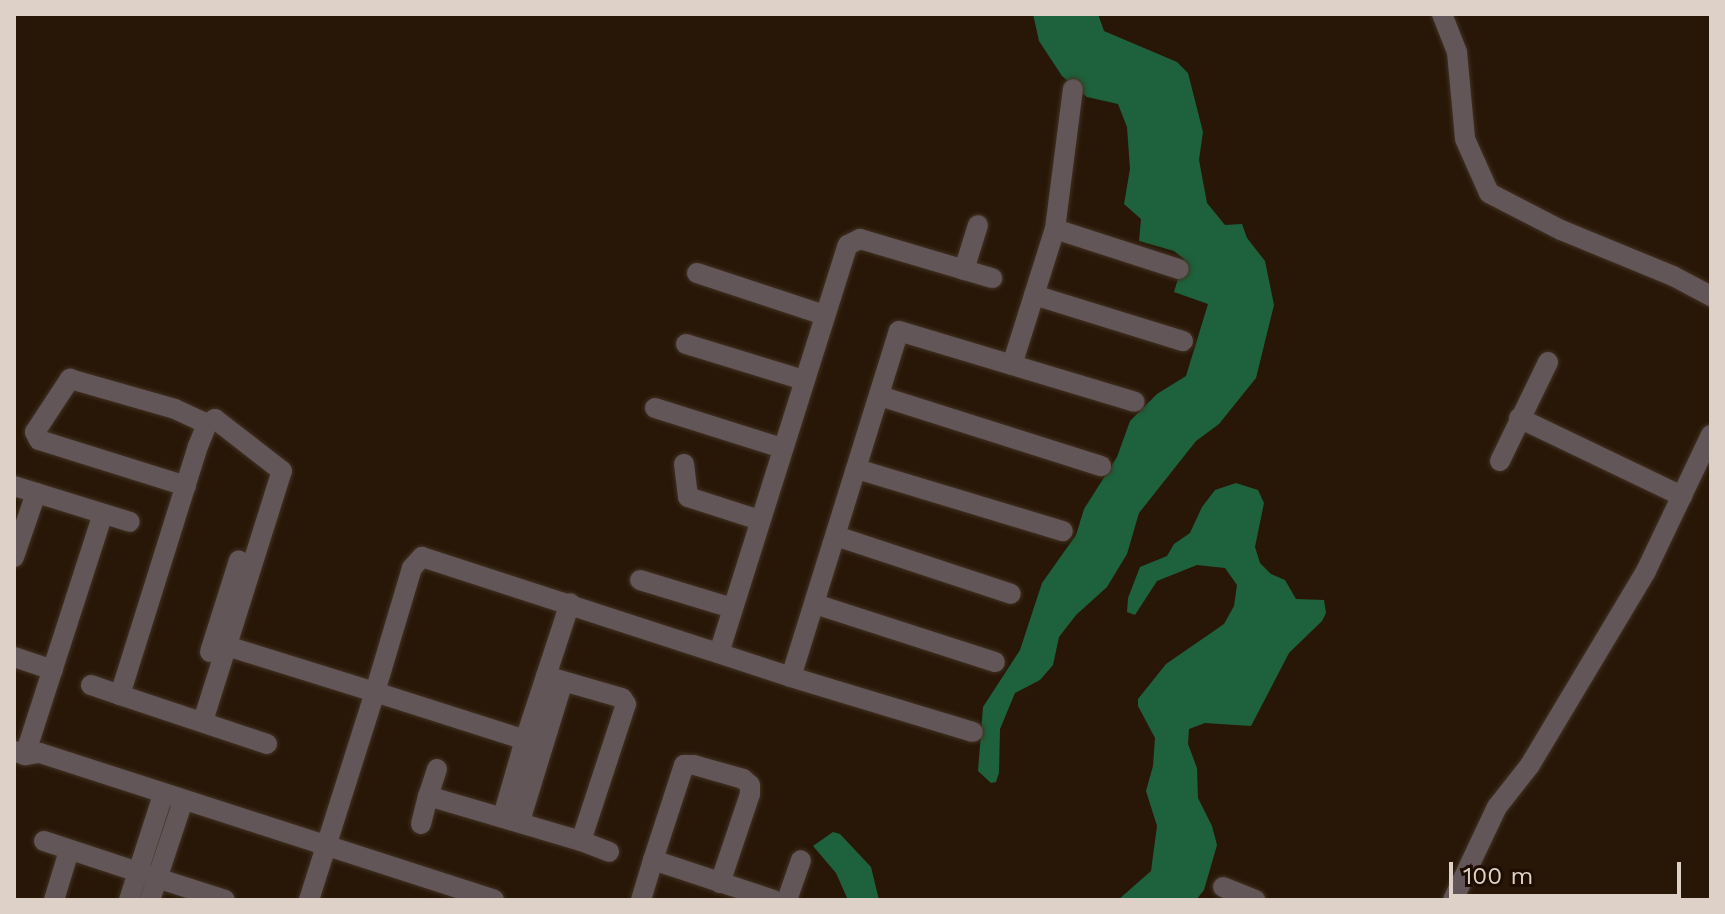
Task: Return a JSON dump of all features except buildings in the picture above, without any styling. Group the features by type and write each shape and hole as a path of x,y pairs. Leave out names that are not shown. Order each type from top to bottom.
{"street":[{"path":"1442,14 1457,52 1465,139 1489,193 1561,230 1673,276 1711,296"},
{"path":"1012,365 1055,229 1073,89"},
{"path":"964,270 978,225"},
{"path":"1055,229 1179,269"},
{"path":"719,653 848,245 853,240 992,278"},
{"path":"697,273 824,315"},
{"path":"1034,295 1183,341"},
{"path":"791,677 899,331 1135,402"},
{"path":"686,344 804,380"},
{"path":"1500,461 1548,362"},
{"path":"186,486 39,440 35,432 70,379 175,409 207,424"},
{"path":"880,396 1101,466"},
{"path":"655,408 782,448"},
{"path":"1519,418 1682,496"},
{"path":"120,695 207,424 211,419 219,420 270,465 282,471 220,644 197,719"},
{"path":"1453,900 1497,807 1530,765 1646,571 1711,435"},
{"path":"684,464 688,497 759,520"},
{"path":"857,469 1063,531"},
{"path":"14,486 130,522"},
{"path":"14,557 36,493"},
{"path":"103,514 25,747 173,798 328,844 480,898"},
{"path":"836,536 1011,594"},
{"path":"309,900 412,568 422,557 791,677 973,732"},
{"path":"640,580 732,608"},
{"path":"512,818 555,678 570,603"},
{"path":"815,604 995,662"},
{"path":"220,644 533,743"},
{"path":"14,657 53,670"},
{"path":"555,678 622,698 626,704 581,841"},
{"path":"91,685 267,744"},
{"path":"641,900 684,765 743,779 750,785 750,794 720,883"},
{"path":"421,824 437,769"},
{"path":"428,796 512,818 609,852"},
{"path":"129,900 147,876 173,798"},
{"path":"44,841 222,900"},
{"path":"54,900 69,851"},
{"path":"653,860 774,900"},
{"path":"787,900 801,860"},
{"path":"147,876 150,900"},
{"path":"1223,887 1256,900"}],"green space":[{"path":"1033,14 1098,14 1104,31 1177,62 1188,73 1203,132 1199,160 1207,203 1225,225 1242,224 1247,238 1265,261 1274,305 1256,378 1219,424 1196,441 1139,513 1127,554 1107,587 1076,615 1059,637 1053,665 1040,680 1015,693 1000,729 999,773 996,782 991,783 978,771 983,707 1020,650 1042,583 1076,535 1084,509 1117,457 1130,421 1157,394 1186,376 1208,304 1174,292 1184,259 1174,251 1139,241 1141,219 1124,204 1130,169 1127,127 1118,104 1087,97 1062,76 1039,41"},
{"path":"1236,483 1258,490 1264,503 1255,547 1260,563 1271,574 1285,580 1296,599 1324,600 1326,613 1322,621 1289,653 1251,726 1205,723 1189,729 1188,744 1197,768 1198,798 1212,826 1217,845 1204,890 1196,900 1118,900 1151,871 1157,826 1146,791 1153,766 1155,738 1138,706 1138,699 1166,664 1224,624 1234,606 1237,585 1225,568 1197,565 1157,581 1135,615 1127,612 1128,598 1140,567 1167,556 1174,544 1190,533 1202,507 1215,490"},
{"path":"833,832 840,834 871,867 879,900 848,900 836,873 813,846"}]}
